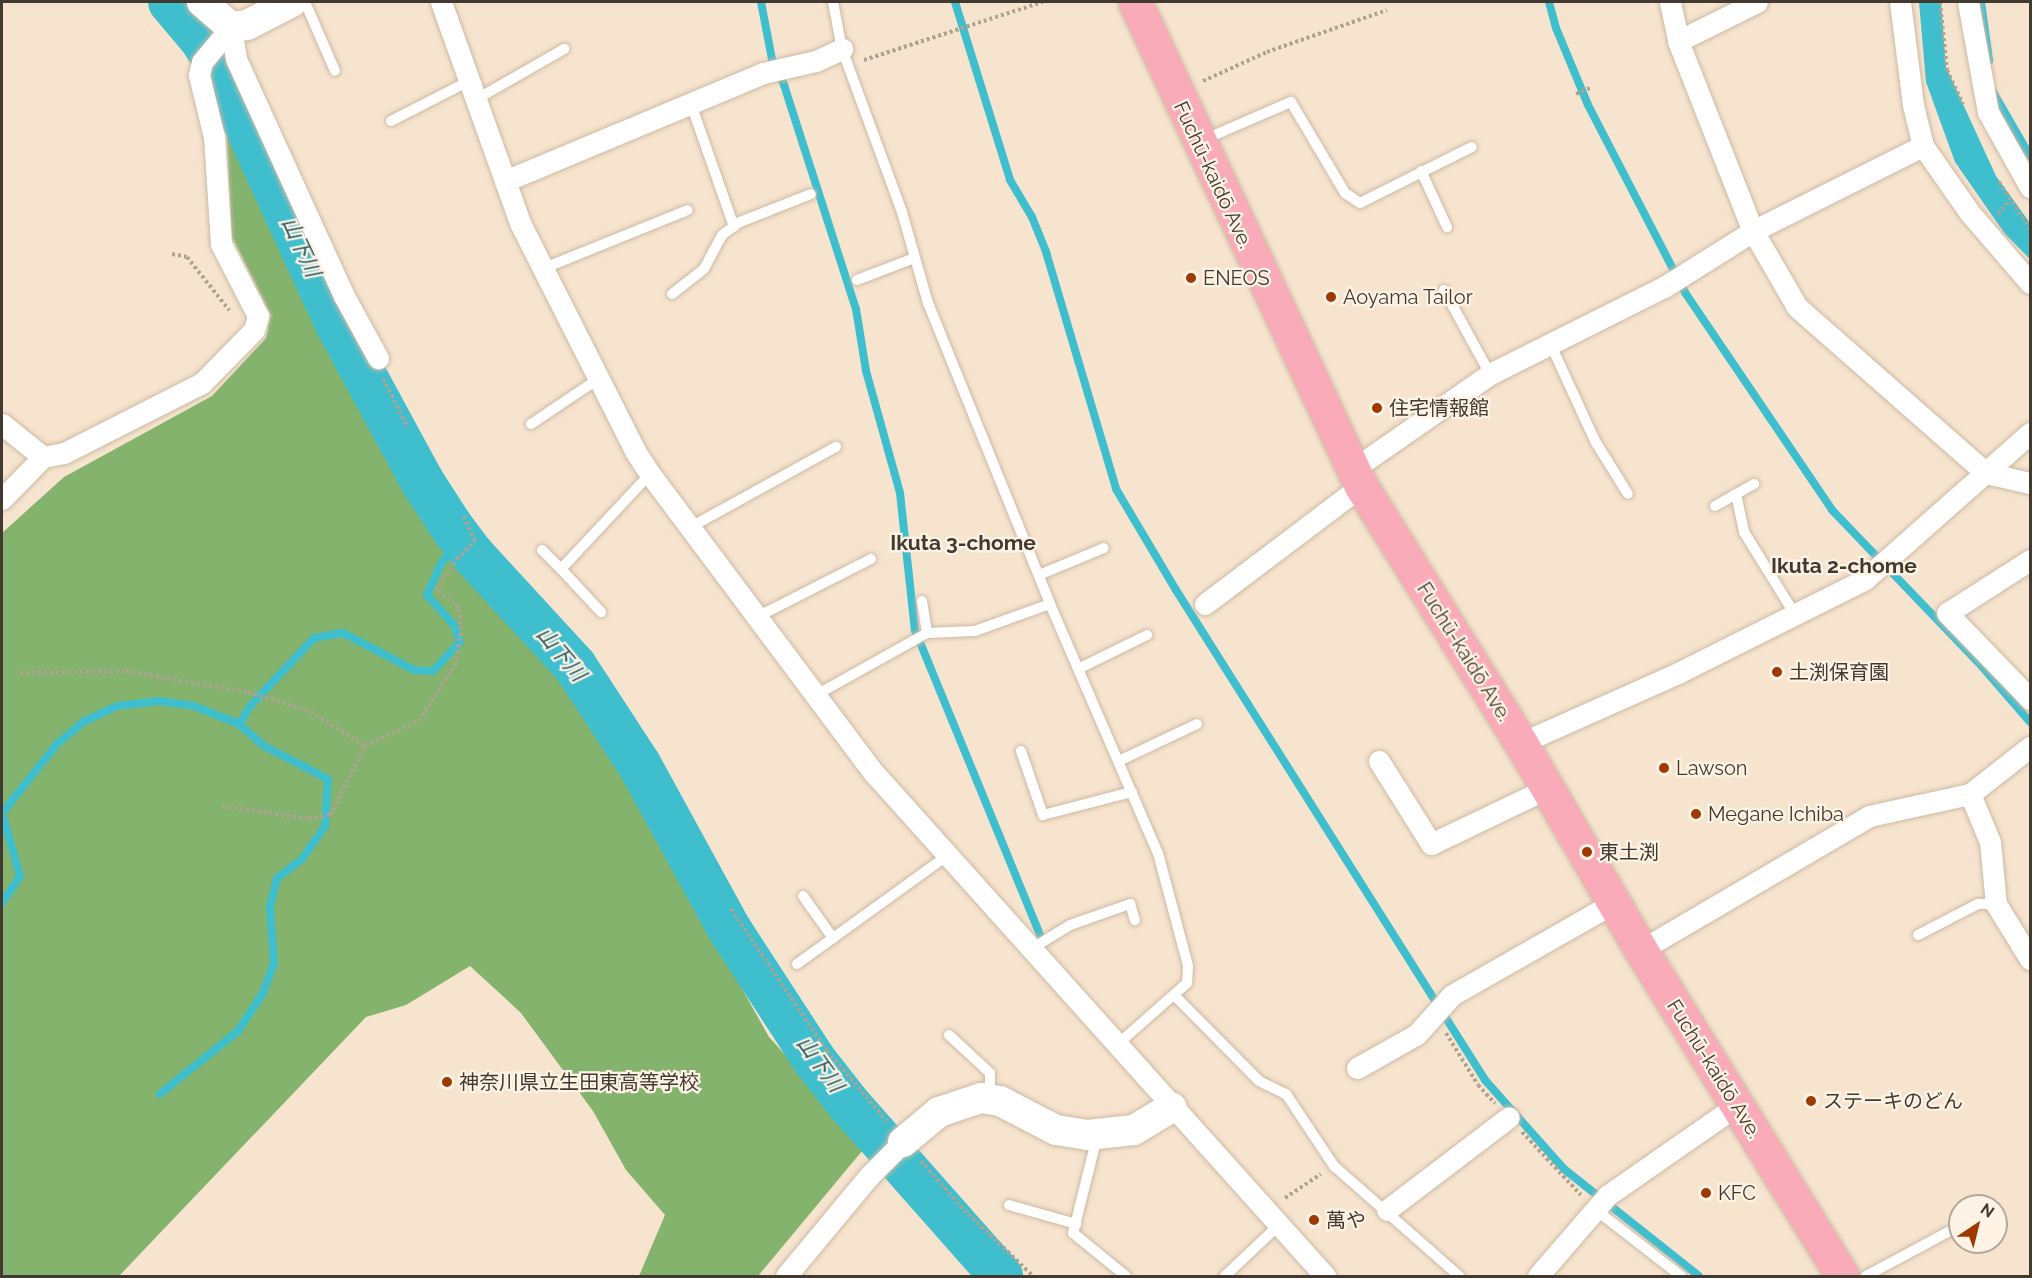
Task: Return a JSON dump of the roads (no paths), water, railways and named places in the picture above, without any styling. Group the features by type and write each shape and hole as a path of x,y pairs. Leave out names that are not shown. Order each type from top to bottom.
{"main road":[{"name":"Fuchū-kaidō Ave.","path":"1135,2 1198,142 1357,478 1521,743 1641,950 1842,1276"}],"street":[{"path":"202,2 236,59 344,296 378,358"},
{"path":"2,499 42,457 64,453 202,384 255,326 258,316 221,244 214,137 199,75 202,63 224,37 292,2"},
{"path":"441,2 505,181 542,269 650,474 874,773 1031,949 1119,1043 1172,1107 1325,1276"},
{"path":"1670,2 1678,41 1753,231 1797,307 1986,473 2031,483"},
{"path":"1678,41 1757,2"},
{"path":"1900,2 1913,105 1923,146 1969,212 2031,283"},
{"path":"1968,2 1988,112 2031,187"},
{"path":"505,181 763,73 845,57"},
{"path":"1204,604 1357,478 1490,374 1664,287 1753,231 1923,146"},
{"path":"2,424 42,457"},
{"path":"1521,743 1678,673 1882,565 2031,433"},
{"path":"2031,560 1947,613 2031,699"},
{"path":"1641,950 1869,816 1970,794 2031,747"},
{"path":"1379,761 1431,844 1546,789"},
{"path":"1970,794 1990,842 1996,904 2031,959"},
{"path":"1357,1068 1417,1034 1438,1008 1613,903"},
{"path":"786,1276 897,1146 939,1112 958,1103 990,1100 1056,1130 1097,1134 1134,1130 1172,1107"},
{"path":"1538,1276 1602,1203 1736,1106"},
{"path":"1387,1210 1509,1117"}],"lane":[{"path":"305,2 335,71"},
{"path":"832,2 845,57 902,212 912,259 1050,604 1121,760 1158,853 1188,966 1187,983 1176,997 1119,1043"},
{"path":"391,121 472,90 564,50"},
{"path":"1198,142 1291,102 1351,200 1360,203 1472,147"},
{"path":"691,104 734,227"},
{"path":"1421,171 1447,227"},
{"path":"672,294 704,269 722,234 811,194"},
{"path":"542,269 688,210"},
{"path":"858,280 912,259"},
{"path":"1444,290 1490,374"},
{"path":"1550,343 1595,441 1628,494"},
{"path":"531,424 598,379"},
{"path":"689,528 836,447"},
{"path":"561,568 650,474"},
{"path":"1714,506 1754,484"},
{"path":"1737,494 1744,532 1794,613"},
{"path":"1039,575 1104,548"},
{"path":"542,550 601,612"},
{"path":"757,617 871,559"},
{"path":"922,601 927,633"},
{"path":"816,695 927,633 975,631 1050,604"},
{"path":"1080,668 1148,635"},
{"path":"1121,760 1197,724"},
{"path":"1021,751 1043,815 1132,792"},
{"path":"797,964 947,856"},
{"path":"803,896 833,938"},
{"path":"1031,949 1070,926 1130,904 1135,920"},
{"path":"1918,935 1978,904 1996,904"},
{"path":"1176,997 1259,1082 1286,1094 1334,1166 1387,1210 1459,1276"},
{"path":"949,1035 990,1073 990,1100"},
{"path":"1097,1134 1073,1233 1126,1276"},
{"path":"1602,1203 1680,1276"},
{"path":"1009,1205 1076,1224"},
{"path":"1226,1276 1279,1225"},
{"path":"1866,1276 1948,1232"}],"water":[{"path":"1919,2 1941,2 1946,67 1996,176 2030,223 2030,259 2005,234 1955,162 1926,82"}],"waterway":[{"name":"山下川","path":"170,2 202,40 222,73 338,326 422,481 451,526 473,555 575,666 639,764 730,930 813,1058 848,1103 1001,1276"},
{"path":"761,2 772,59 784,85 856,309 866,371 900,493 915,630 1040,935"},
{"path":"955,2 1010,180 1032,217 1046,252 1116,489 1176,590 1485,1080 1564,1169 1699,1276"},
{"path":"1549,2 1556,28 1588,105 1686,294 1832,510 1978,662 2030,722"},
{"path":"1981,2 1989,60"},
{"path":"1993,92 2030,156"},
{"path":"160,1094 238,1031 263,993 274,963 270,907 277,878 302,859 325,826 328,779 264,746 239,724 252,704 314,638 343,633 414,670 433,671 460,642 454,625 427,595 442,562 461,539"},
{"path":"2,903 20,876 2,813 57,744 83,722 118,706 159,701 194,706 239,724"}],"place":[{"name":"ENEOS","path":"1191,278"},
{"name":"Aoyama Tailor","path":"1331,297"},
{"name":"住宅情報館","path":"1377,408"},
{"name":"土渕保育園","path":"1777,672"},
{"name":"Lawson","path":"1664,768"},
{"name":"Megane Ichiba","path":"1696,814"},
{"name":"東土渕","path":"1587,852"},
{"name":"神奈川県立生田東高等学校","path":"447,1082"},
{"name":"ステーキのどん","path":"1811,1101"},
{"name":"KFC","path":"1706,1193"},
{"name":"萬や","path":"1314,1220"}],"district":[{"name":"Ikuta 3-chome","path":"963,543"},
{"name":"Ikuta 2-chome","path":"1844,566"}]}
